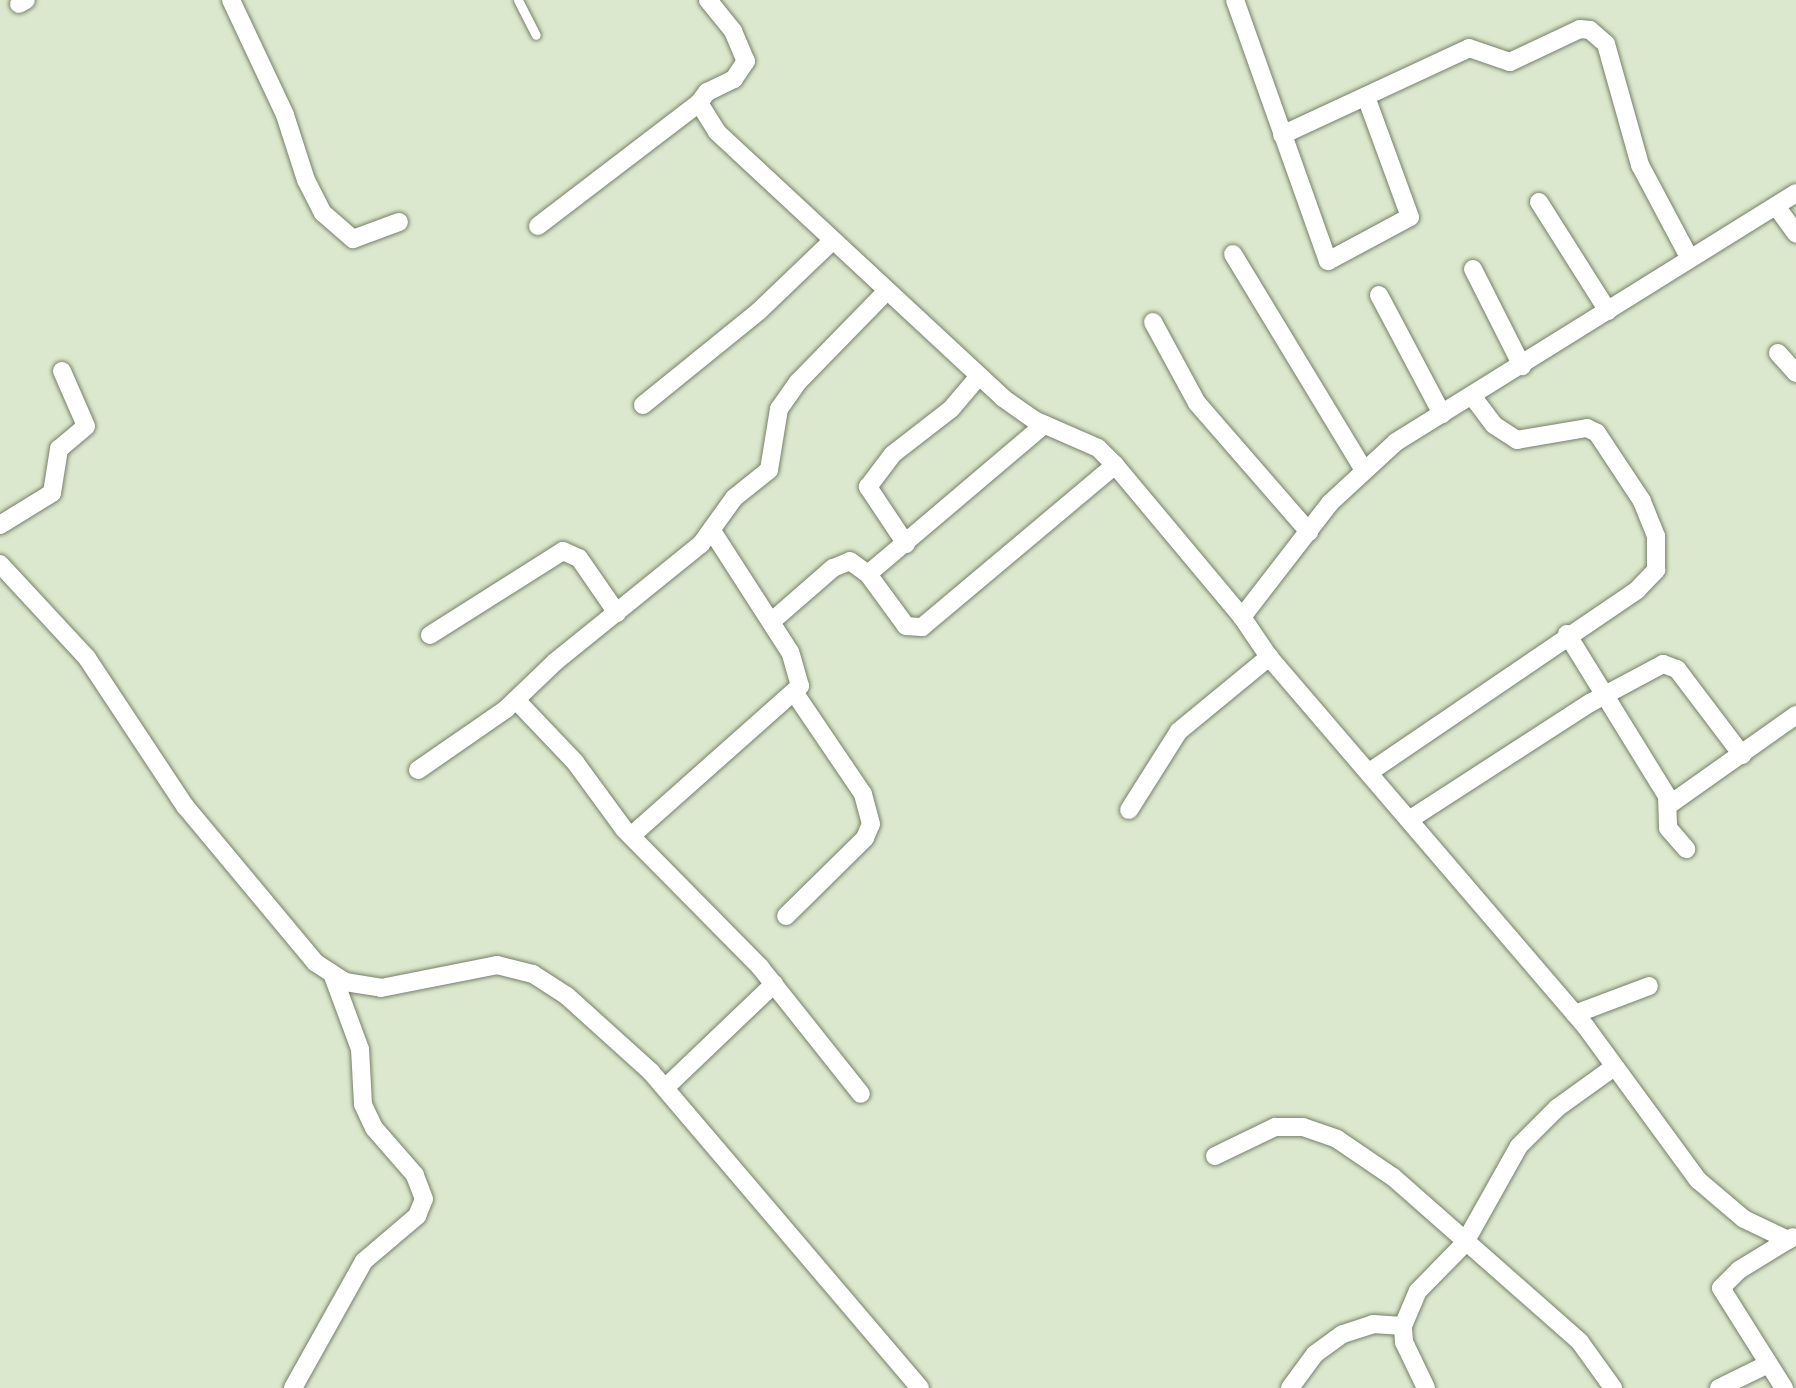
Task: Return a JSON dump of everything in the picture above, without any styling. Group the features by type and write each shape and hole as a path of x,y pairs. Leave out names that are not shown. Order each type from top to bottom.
{"street":[{"path":"231,0 285,115 306,180 323,213 353,239 399,222"},
{"path":"538,226 699,103 707,92 734,79 746,61 733,31 708,0"},
{"path":"1235,0 1328,261 1410,217 1366,97"},
{"path":"1282,135 1469,48 1510,62 1580,29 1598,34 1611,58 1640,165 1690,260"},
{"path":"699,103 717,132 830,243 979,376 1044,425 1084,440 1115,465 1242,617 1269,657 1412,818 1575,1014 1714,1197 1757,1227 1792,1238"},
{"path":"1242,617 1309,532 1363,469 1442,414 1522,366 1796,192"},
{"path":"1539,202 1608,311"},
{"path":"1776,206 1796,234"},
{"path":"643,405 766,305 830,243"},
{"path":"1233,254 1363,469"},
{"path":"1473,269 1522,366"},
{"path":"418,770 516,700 712,531 734,498 769,470 779,409 798,381 885,293"},
{"path":"1379,296 1442,414"},
{"path":"1153,322 1197,403 1309,532"},
{"path":"1778,353 1796,373"},
{"path":"0,525 51,493 59,449 86,426 62,371"},
{"path":"906,544 868,487 893,454 951,409 979,376"},
{"path":"1371,771 1567,633 1637,590 1656,570 1656,536 1642,501 1597,433 1587,428 1517,440 1494,426 1472,396"},
{"path":"868,574 1044,425"},
{"path":"771,622 841,562 850,561 868,574 906,626 922,627 1115,465"},
{"path":"712,531 797,666 796,695 863,794 871,824 861,843 786,916"},
{"path":"430,634 563,551 579,558 617,613"},
{"path":"0,564 87,658 162,774 228,862 333,976 360,1048 363,1104 374,1128 415,1175 424,1199 417,1216 364,1262 293,1388"},
{"path":"1567,633 1602,696 1669,805 1668,828 1686,849"},
{"path":"1129,810 1179,731 1269,657"},
{"path":"1412,818 1602,696 1670,664 1742,755"},
{"path":"631,836 796,695"},
{"path":"516,700 575,762 631,836 774,984 861,1094"},
{"path":"1669,805 1796,715"},
{"path":"333,976 365,987 397,988 487,966 514,967 552,985 592,1015 665,1088 920,1388"},
{"path":"665,1088 774,984"},
{"path":"1575,1014 1649,986"},
{"path":"1426,1388 1404,1342 1403,1326 1418,1291 1464,1244 1519,1146 1557,1108 1614,1067"},
{"path":"1215,1156 1275,1127 1321,1131 1384,1170 1464,1244 1580,1342 1613,1388"},
{"path":"1784,1388 1721,1288 1739,1270 1792,1238"},
{"path":"1290,1388 1330,1341 1373,1324 1403,1326"},
{"path":"1719,1388 1768,1364"}],"lane":[{"path":"518,0 536,35"}]}
